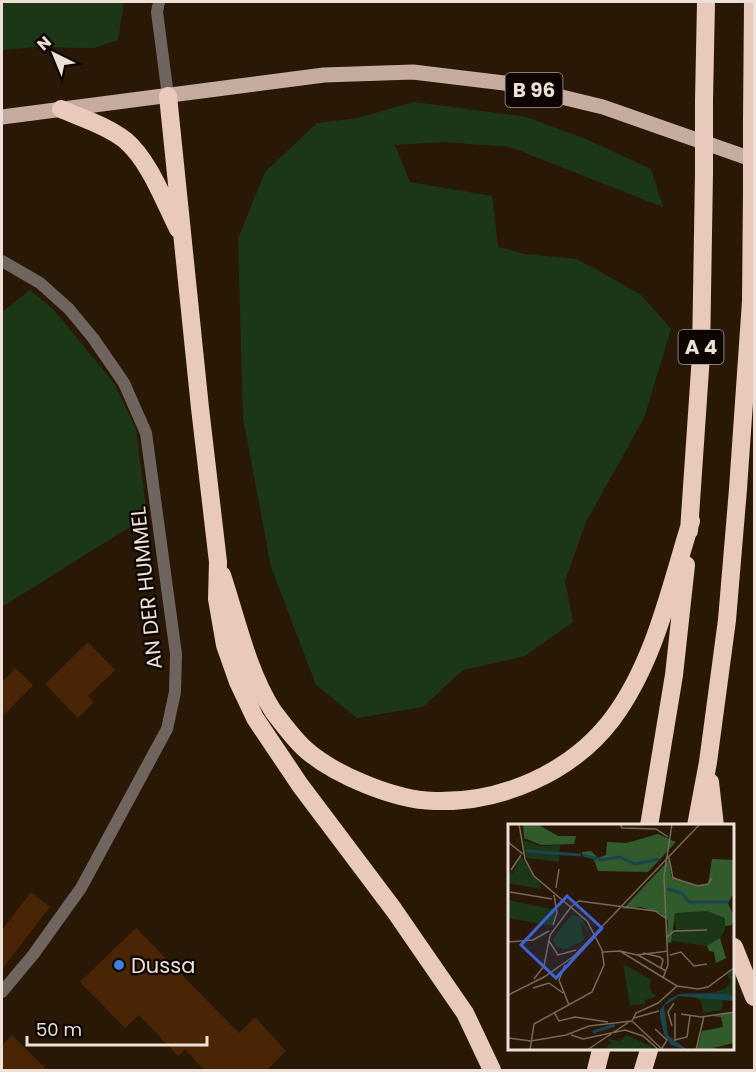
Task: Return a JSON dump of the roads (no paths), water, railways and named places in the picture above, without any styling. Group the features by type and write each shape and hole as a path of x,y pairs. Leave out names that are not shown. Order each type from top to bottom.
{"highway":[{"name":"A 4","path":"649,824 674,675 690,521 701,355 706,2"},
{"name":"A 4","path":"696,824 708,762 727,620 739,477 751,301 753,2"},
{"path":"168,96 218,562 217,599 225,645 238,682 255,718 300,785 394,910 465,1013 492,1071"},
{"path":"61,110 105,128 124,140 141,156 182,237"},
{"path":"218,562 255,675 273,711 306,749 348,777 390,793 432,801 464,800 496,794 521,786 554,771 597,738 632,690 646,658 660,622 690,521"},
{"path":"708,762 715,824"},
{"path":"735,950 754,997"},
{"path":"596,1071 601,1051"},
{"path":"643,1071 649,1051"}],"main road":[{"name":"B 96","path":"2,117 324,75 413,72 504,83 603,107 754,160"}],"street":[{"path":"159,2 157,12 168,96"},
{"name":"AN DER HUMMEL","path":"2,261 40,283 69,309 93,338 124,383 146,433 176,654 175,692 167,729 81,888 33,955 2,992"}],"place":[{"name":"Dussa","path":"119,965"}]}
